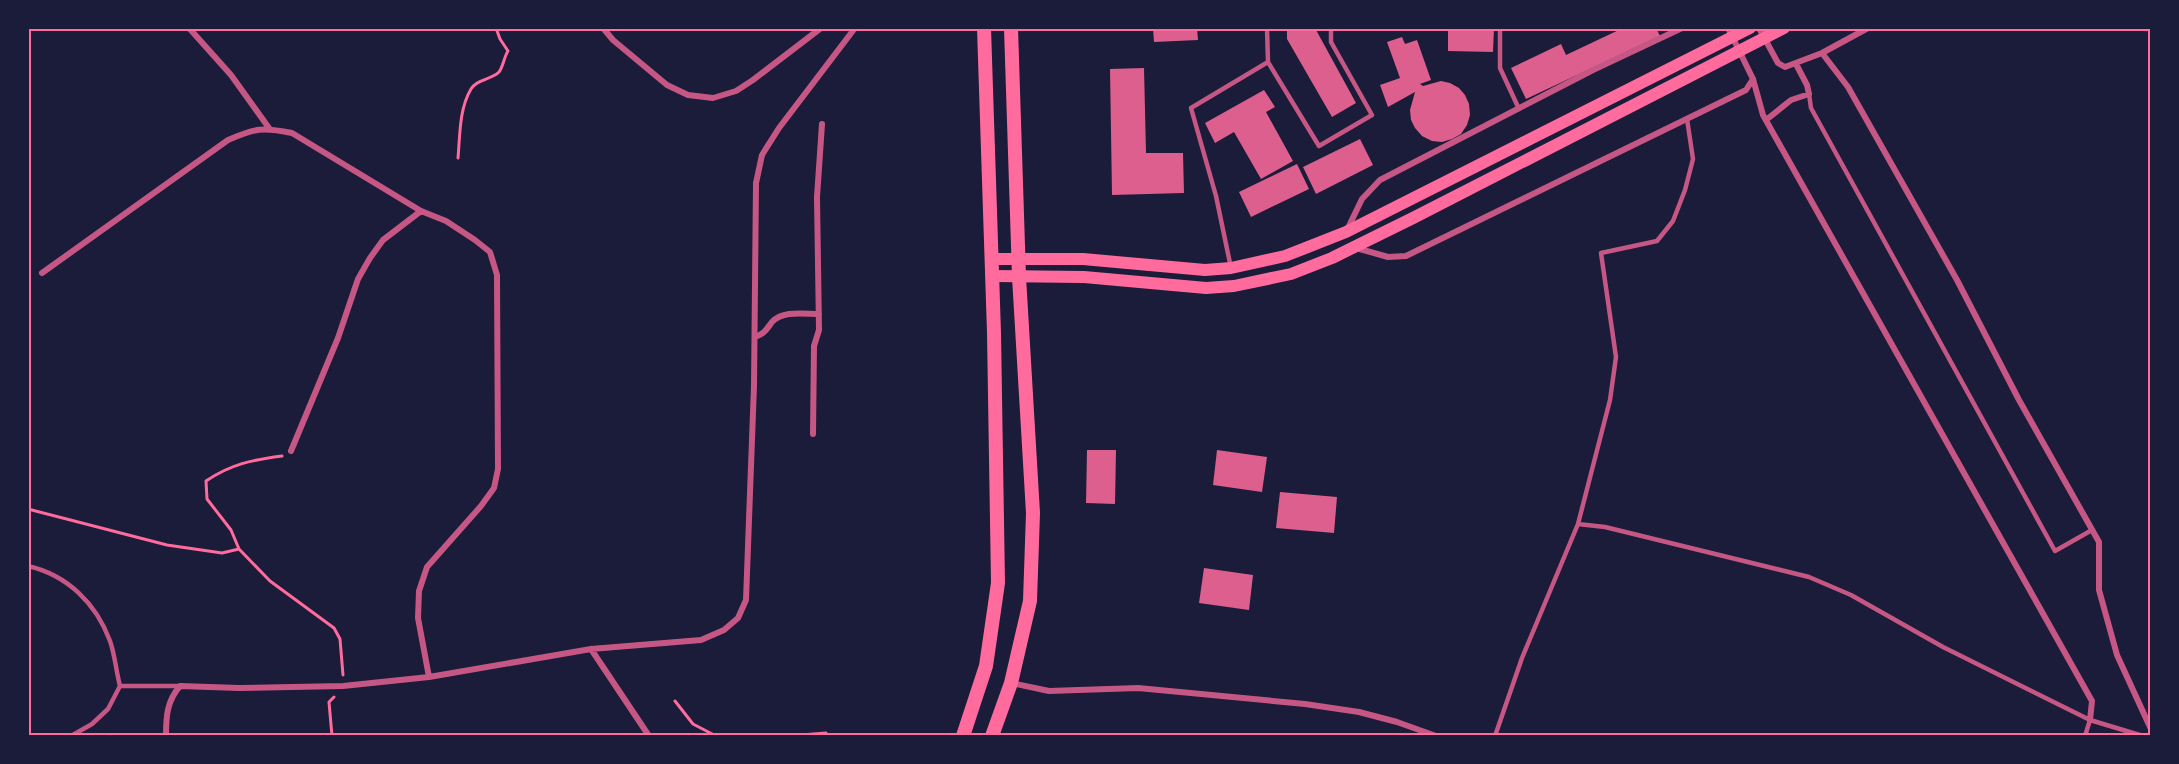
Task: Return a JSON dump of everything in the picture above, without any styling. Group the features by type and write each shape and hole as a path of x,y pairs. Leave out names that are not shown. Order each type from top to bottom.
{"main road":[{"path":"963,735 986,666 998,583 999,513 984,28"},
{"path":"992,735 1011,683 1030,601 1033,513 1019,277 1011,28"},
{"path":"992,259 1083,259 1205,270 1231,268 1285,256 1346,232 1750,28"},
{"path":"992,276 1084,277 1206,288 1234,286 1291,274 1413,218 1784,28"}],"street":[{"path":"189,28 231,75 269,128"},
{"path":"603,28 613,40 667,85 688,94 713,98 736,91 753,80 821,28"},
{"path":"166,735 166,714 172,695 180,686 239,688 343,686 429,677 591,649 700,640 724,630 738,618 746,600 756,183 762,155 779,128 855,28"},
{"path":"1346,232 1362,199 1380,180 1593,70 1682,28"},
{"path":"1728,28 1754,79 1766,120 2092,701 2090,720"},
{"path":"1759,28 1778,63 1785,67 1822,52 1868,28"},
{"path":"1822,52 1854,97 1958,280 2019,400 2099,542 2099,590 2117,655 2151,727"},
{"path":"1766,120 1791,100 1809,94 1796,64"},
{"path":"1353,247 1388,257 1406,256 1746,90 1754,79"},
{"path":"813,434 814,346 819,330 817,197 822,124"},
{"path":"42,273 228,140 252,130 269,128 292,133 421,211 446,221 490,252 497,275 498,469 494,488 427,567 419,591 418,618 429,677"},
{"path":"291,451 331,357 358,279 383,240 421,211"},
{"path":"754,337 766,333 773,321 784,315 819,314"},
{"path":"591,649 649,735"},
{"path":"1011,683 1049,691 1138,688 1305,705 1359,712 1436,735"}],"lane":[{"path":"1267,28 1268,63 1320,146 1372,115 1331,42 1331,28"},
{"path":"1500,28 1500,68 1519,109"},
{"path":"1231,268 1216,195 1191,108 1268,63"},
{"path":"1809,94 1811,108 2055,550 2092,530"},
{"path":"1495,735 1522,658 1578,524 1610,400 1616,357 1601,253 1657,241 1673,221 1685,190 1693,159 1687,118"},
{"path":"1578,524 1605,527 1809,577 1851,595 1943,647 2090,720 2143,735"},
{"path":"28,566 49,571 78,591 96,611 110,641 120,686 108,709 92,724 71,735"},
{"path":"120,686 180,686"},
{"path":"2085,735 2090,720"}],"path":[{"path":"458,158 461,120 471,89 478,82 491,78 501,70 503,59 508,51 496,28"},
{"path":"291,451 282,456 224,469 206,481 207,499 231,530 239,549 270,581 334,628 340,639 343,686"},
{"path":"28,508 167,545 222,553 239,549"},
{"path":"332,735 329,702 338,694"},
{"path":"675,700 693,724 716,735"},
{"path":"788,735 826,733 826,735"}],"building":[{"path":"1153,28 1197,28 1198,40 1154,42"},
{"path":"1287,28 1315,28 1356,103 1332,117 1287,39"},
{"path":"1448,28 1494,28 1493,52 1448,51"},
{"path":"1623,28 1656,28 1660,36 1526,99 1511,68 1561,44 1566,55"},
{"path":"1402,37 1405,44 1417,40 1431,80 1420,84 1423,86 1441,81 1450,83 1465,95 1470,115 1461,134 1452,139 1442,142 1432,141 1422,136 1415,128 1410,110 1415,92 1388,107 1380,85 1400,78 1387,42"},
{"path":"1144,68 1146,153 1183,153 1184,193 1112,195 1110,69"},
{"path":"1264,90 1275,107 1266,112 1293,161 1261,179 1234,132 1215,143 1205,123"},
{"path":"1360,139 1373,165 1316,194 1303,167"},
{"path":"1297,164 1309,189 1251,217 1239,192"},
{"path":"1087,450 1116,450 1115,504 1086,503"},
{"path":"1217,450 1267,457 1262,492 1213,485"},
{"path":"1280,492 1337,497 1334,533 1276,528"},
{"path":"1204,568 1253,575 1249,610 1199,603"}]}
